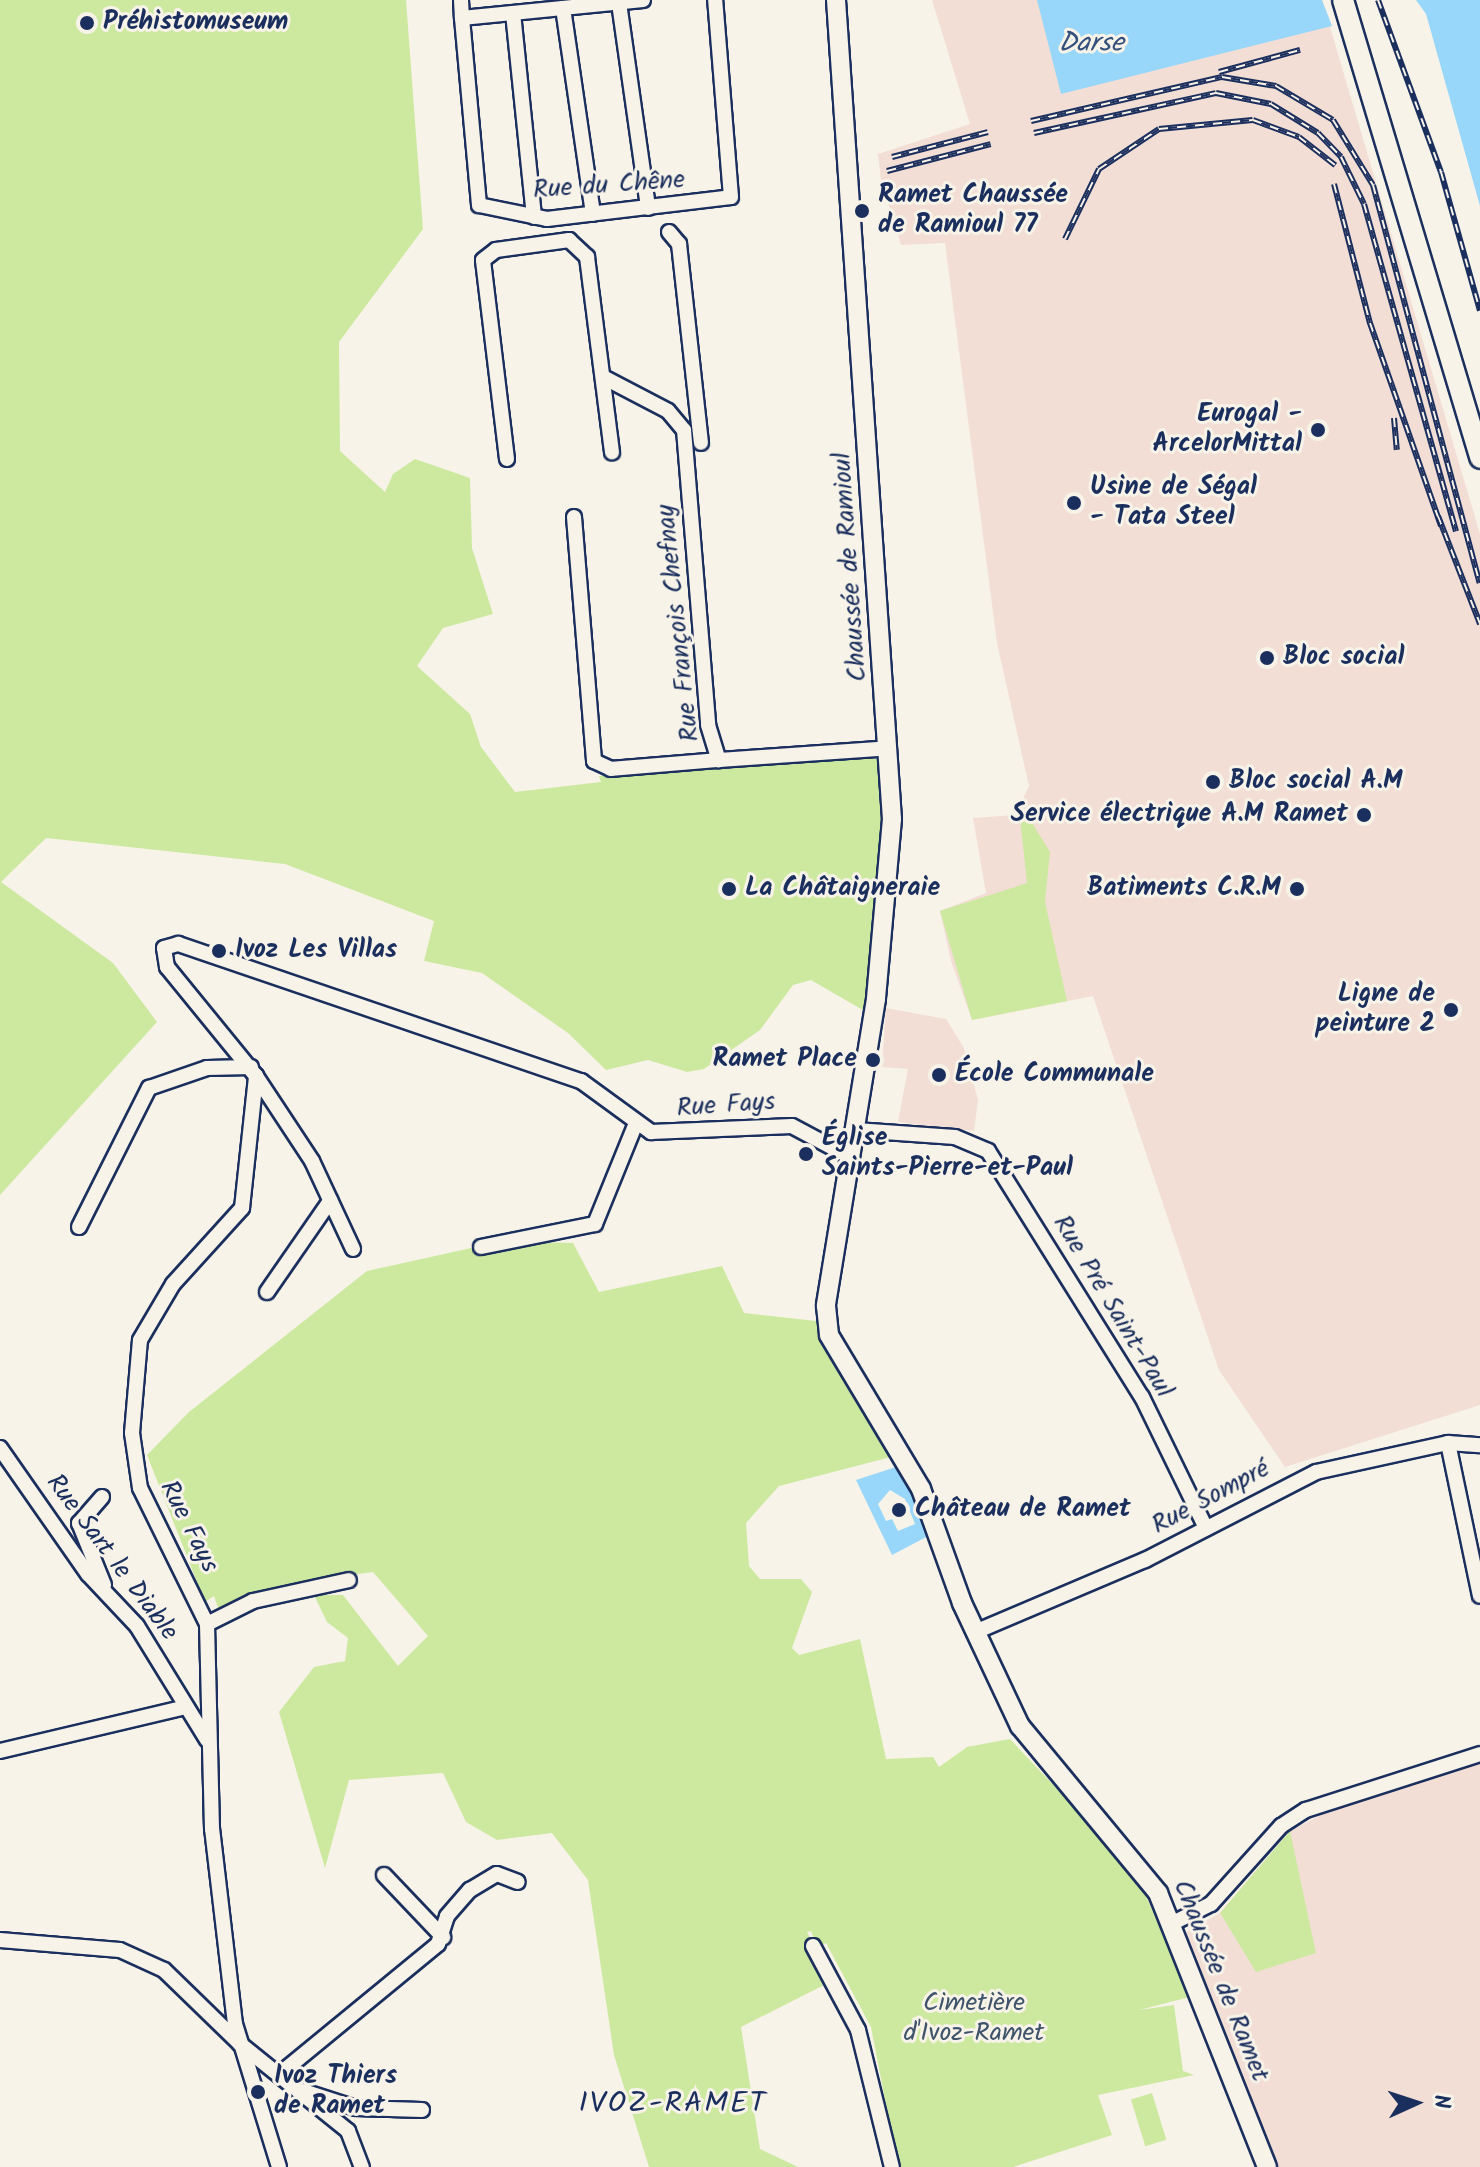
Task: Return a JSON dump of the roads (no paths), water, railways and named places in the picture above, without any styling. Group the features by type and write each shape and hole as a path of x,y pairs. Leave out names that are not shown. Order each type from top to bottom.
{"highway":[{"path":"1343,0 1480,458"},
{"path":"1356,0 1480,411"}],"main road":[{"name":"Chaussée de Ramioul","path":"836,0 889,748 889,896 856,1130"},
{"path":"852,1158 856,1130"},
{"name":"Chaussée de Ramet","path":"852,1158 826,1306 829,1335 921,1489 975,1632 1020,1726 1142,1866 1171,1924 1267,2167"}],"street":[{"name":"Rue du Chêne","path":"461,0 475,198 497,214 534,217 593,214 727,199 734,189 715,0"},
{"path":"462,18 643,0"},
{"path":"619,3 648,208"},
{"path":"563,8 593,214"},
{"path":"513,13 534,217"},
{"path":"669,232 679,244 701,443"},
{"path":"507,459 481,265 488,254 580,244 603,377 612,452"},
{"path":"603,377 668,411 696,401"},
{"name":"Rue François Chefnay","path":"668,411 686,436 708,725 719,760 889,748"},
{"path":"574,517 594,761 611,769 719,760"},
{"name":"Rue Fays","path":"239,2043 207,1740 207,1624 140,1488 133,1375 140,1340 173,1284 242,1208 253,1072 167,967 164,948 178,944 581,1081 636,1123 666,1134 792,1126 852,1158"},
{"path":"79,1227 149,1088 207,1068 253,1072 330,1201 353,1249"},
{"path":"481,1247 595,1224 636,1123"},
{"name":"Rue Pré Saint-Paul","path":"856,1130 955,1137 988,1151 1142,1397 1205,1528"},
{"path":"267,1292 330,1201"},
{"path":"1448,1443 1480,1596"},
{"name":"Rue Sompré","path":"975,1632 1205,1528 1316,1472 1448,1443 1480,1445"},
{"name":"Rue Sart le Diable","path":"0,1448 104,1585 207,1740"},
{"path":"102,1497 79,1523 104,1585"},
{"path":"207,1624 253,1601 349,1580"},
{"path":"0,1751 186,1707"},
{"path":"1171,1924 1211,1904 1281,1826 1306,1810 1480,1754"},
{"path":"281,2073 443,1937 447,1916 470,1890 497,1874 518,1882"},
{"path":"384,1875 443,1937"},
{"path":"0,1940 138,1955 170,1973 239,2043 281,2073 348,2131 362,2167"},
{"path":"813,1946 858,2030 892,2167"},
{"path":"239,2043 279,2167"},
{"path":"303,2091 356,2108 422,2110"}],"water":[{"name":"Darse","path":"1037,0 1322,0 1332,26 1061,94"},
{"path":"1416,0 1480,0 1480,206 1426,14"},
{"path":"899,1466 930,1535 892,1555 856,1480","holes":["890,1490 905,1499 915,1524 898,1531 892,1519 886,1521 878,1504"]}],"railway":[{"path":"1378,0 1441,172 1480,311"},
{"path":"1219,72 1300,50"},
{"path":"1031,121 1222,77 1276,86 1333,120 1373,185 1480,583"},
{"path":"1034,133 1216,93 1271,104 1318,133 1341,157 1364,204 1456,531"},
{"path":"1065,239 1099,169 1159,129 1253,120 1299,137 1335,165"},
{"path":"892,157 988,132"},
{"path":"887,171 991,144"},
{"path":"1334,184 1370,323 1441,526"},
{"path":"1394,418 1397,450"},
{"path":"1438,516 1480,624"}],"place":[{"name":"Préhistomuseum","path":"87,23"},
{"name":"Ramet Chaussée de Ramioul 77","path":"862,211"},
{"name":"Eurogal - ArcelorMittal","path":"1318,430"},
{"name":"Usine de Ségal - Tata Steel","path":"1074,503"},
{"name":"Bloc social","path":"1267,658"},
{"name":"Bloc social A.M","path":"1213,782"},
{"name":"Service électrique A.M Ramet","path":"1364,815"},
{"name":"La Châtaigneraie","path":"729,889"},
{"name":"Batiments C.R.M","path":"1297,889"},
{"name":"Ivoz Les Villas","path":"219,951"},
{"name":"Ligne de peinture 2","path":"1451,1010"},
{"name":"Ramet Place","path":"873,1060"},
{"name":"École Communale","path":"939,1075"},
{"name":"Église Saints-Pierre-et-Paul","path":"806,1154"},
{"name":"Château de Ramet","path":"899,1510"},
{"name":"Ivoz Thiers de Ramet","path":"258,2092"}],"district":[{"name":"IVOZ-RAMET","path":"673,2104"}],"park label":[{"name":"Cimetière d'Ivoz-Ramet","path":"974,2019"}]}
